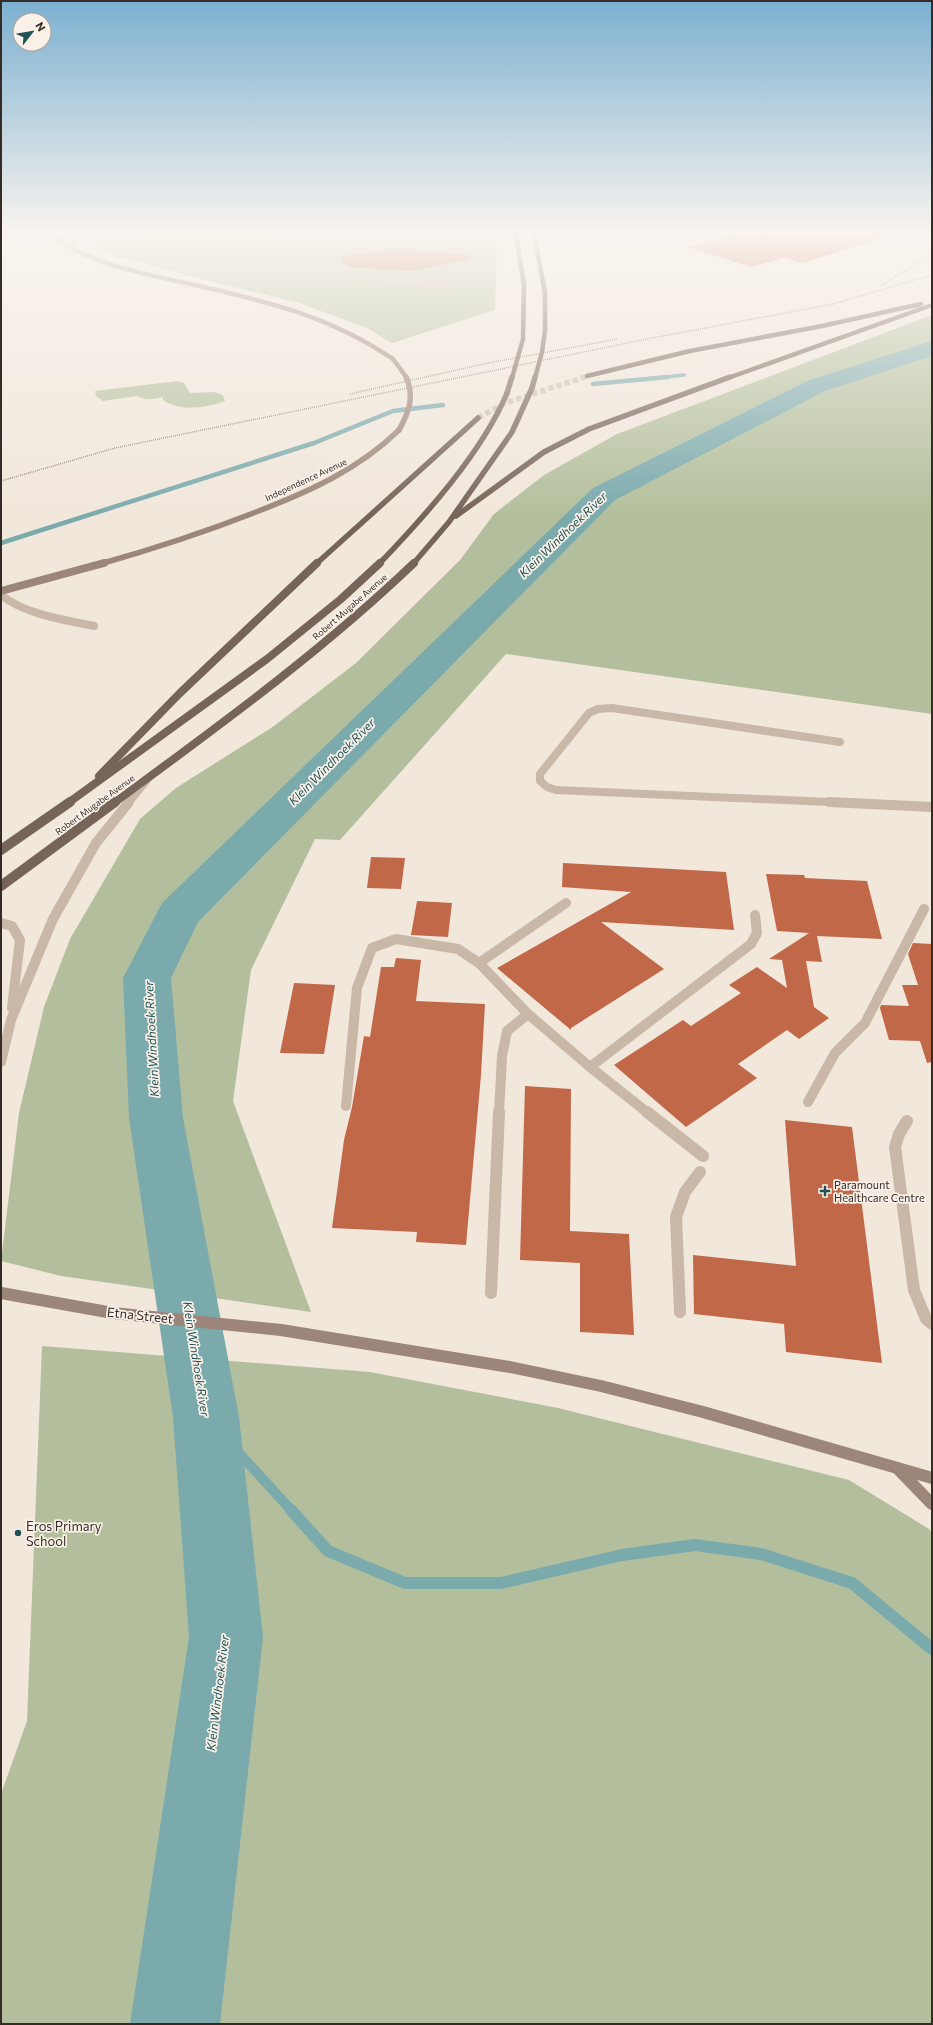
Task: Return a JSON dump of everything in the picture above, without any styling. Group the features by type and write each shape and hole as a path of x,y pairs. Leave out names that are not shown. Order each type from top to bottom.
{"main road":[{"name":"Independence Avenue","path":"1,591 182,540 242,519 341,475 378,451 399,430 408,414 412,397 411,382 393,358 363,337 340,328"},
{"name":"Robert Mugabe Avenue","path":"1,850 81,795 306,630 390,552 430,508 486,432 502,406 523,339 524,328"},
{"name":"Robert Mugabe Avenue","path":"1,886 260,696 357,616 415,562 449,522 512,432 529,398 542,352 545,328"},
{"path":"587,376 690,351 814,328"},
{"path":"449,522 544,452 589,429 740,372 871,328"},
{"path":"81,795 180,693 249,627 325,555 478,418"},
{"name":"Etna Street","path":"1,1293 113,1313 281,1330 510,1367 601,1386 703,1412 932,1478"},
{"path":"896,1468 932,1504"}],"lane":[{"path":"1,594 12,604 65,620 94,626"},
{"path":"840,742 612,708 598,709 589,713 540,774 540,781 547,787 556,790 932,807"},
{"path":"11,1020 53,919 96,844 147,780"},
{"path":"479,963 566,903"},
{"path":"808,1102 835,1053 865,1023 924,909"},
{"path":"590,1067 752,944 757,932 755,915"},
{"path":"1,923 12,926 20,940 11,1020 1,1062"},
{"path":"346,1106 357,988 372,948 396,939 458,949 479,963 528,1014 590,1067 703,1156"},
{"path":"491,1293 502,1056 506,1031 528,1014"},
{"path":"907,1121 899,1134 895,1148 914,1290 926,1319 932,1324"},
{"path":"680,1312 676,1217 685,1192 700,1172"}],"green space":[{"path":"366,328 440,328 392,343"},
{"path":"899,328 932,328 932,714 506,654 340,840 315,839 251,970 233,1101 311,1312 61,1276 1,1261 19,1113 44,1007 70,939 140,819 176,788 274,726 356,663 460,560 494,514 544,475 617,434"},
{"path":"178,381 184,383 190,393 214,392 223,395 225,401 193,408 170,404 163,400 163,397 146,399 137,396 103,401 96,396 95,391"},
{"path":"42,1346 370,1372 558,1408 849,1480 929,1529 932,1533 932,2024 1,2024 1,1794 27,1721"}],"building":[{"path":"371,857 405,858 401,889 367,888"},
{"path":"563,863 726,872 734,930 601,922 664,969 571,1028 571,1030 497,968 631,892 562,887"},
{"path":"766,874 804,875 805,878 867,881 882,939 817,936 822,962 806,961 814,1007 829,1018 799,1039 787,1030 738,1064 757,1078 686,1127 614,1065 683,1020 691,1026 741,993 729,985 757,967 787,988 782,960 769,959 809,933 777,931"},
{"path":"417,901 452,903 448,937 411,935"},
{"path":"913,943 932,944 932,1062 927,1063 920,1041 889,1040 880,1008 881,1005 909,1006 902,985 918,985 908,954"},
{"path":"396,958 421,960 416,1001 485,1004 481,1075 466,1245 416,1242 417,1232 332,1228 344,1140 352,1107 364,1036 370,1037 381,967 394,967"},
{"path":"294,983 335,985 324,1054 280,1053"},
{"path":"525,1086 571,1089 570,1231 629,1234 634,1335 580,1332 580,1263 520,1260"},
{"name":"Paramount Healthcare Centre","path":"785,1120 852,1127 882,1363 786,1352 784,1324 694,1314 693,1255 796,1266"}],"waterway":[{"name":"Klein Windhoek River","path":"175,2024 226,1637 206,1417 156,1118 147,978 178,914 604,494 816,386 932,348"},
{"path":"661,378 684,375"},
{"path":"661,378 668,377"},
{"path":"593,384 661,378"},
{"path":"1,543 314,443 393,411 443,405"},
{"path":"206,1417 292,1511"},
{"path":"291,1510 328,1551 405,1583 501,1583 622,1555 695,1545 761,1554 852,1583 932,1649"}],"tunnel":[{"path":"582,378 587,376"},
{"path":"478,418 505,403 582,378"}],"railway":[{"path":"1,481 115,448 708,328"},
{"path":"350,394 488,363 618,339"}],"place":[{"name":"Paramount Healthcare Centre","path":"825,1191"},
{"name":"Eros Primary School","path":"18,1533"}]}
